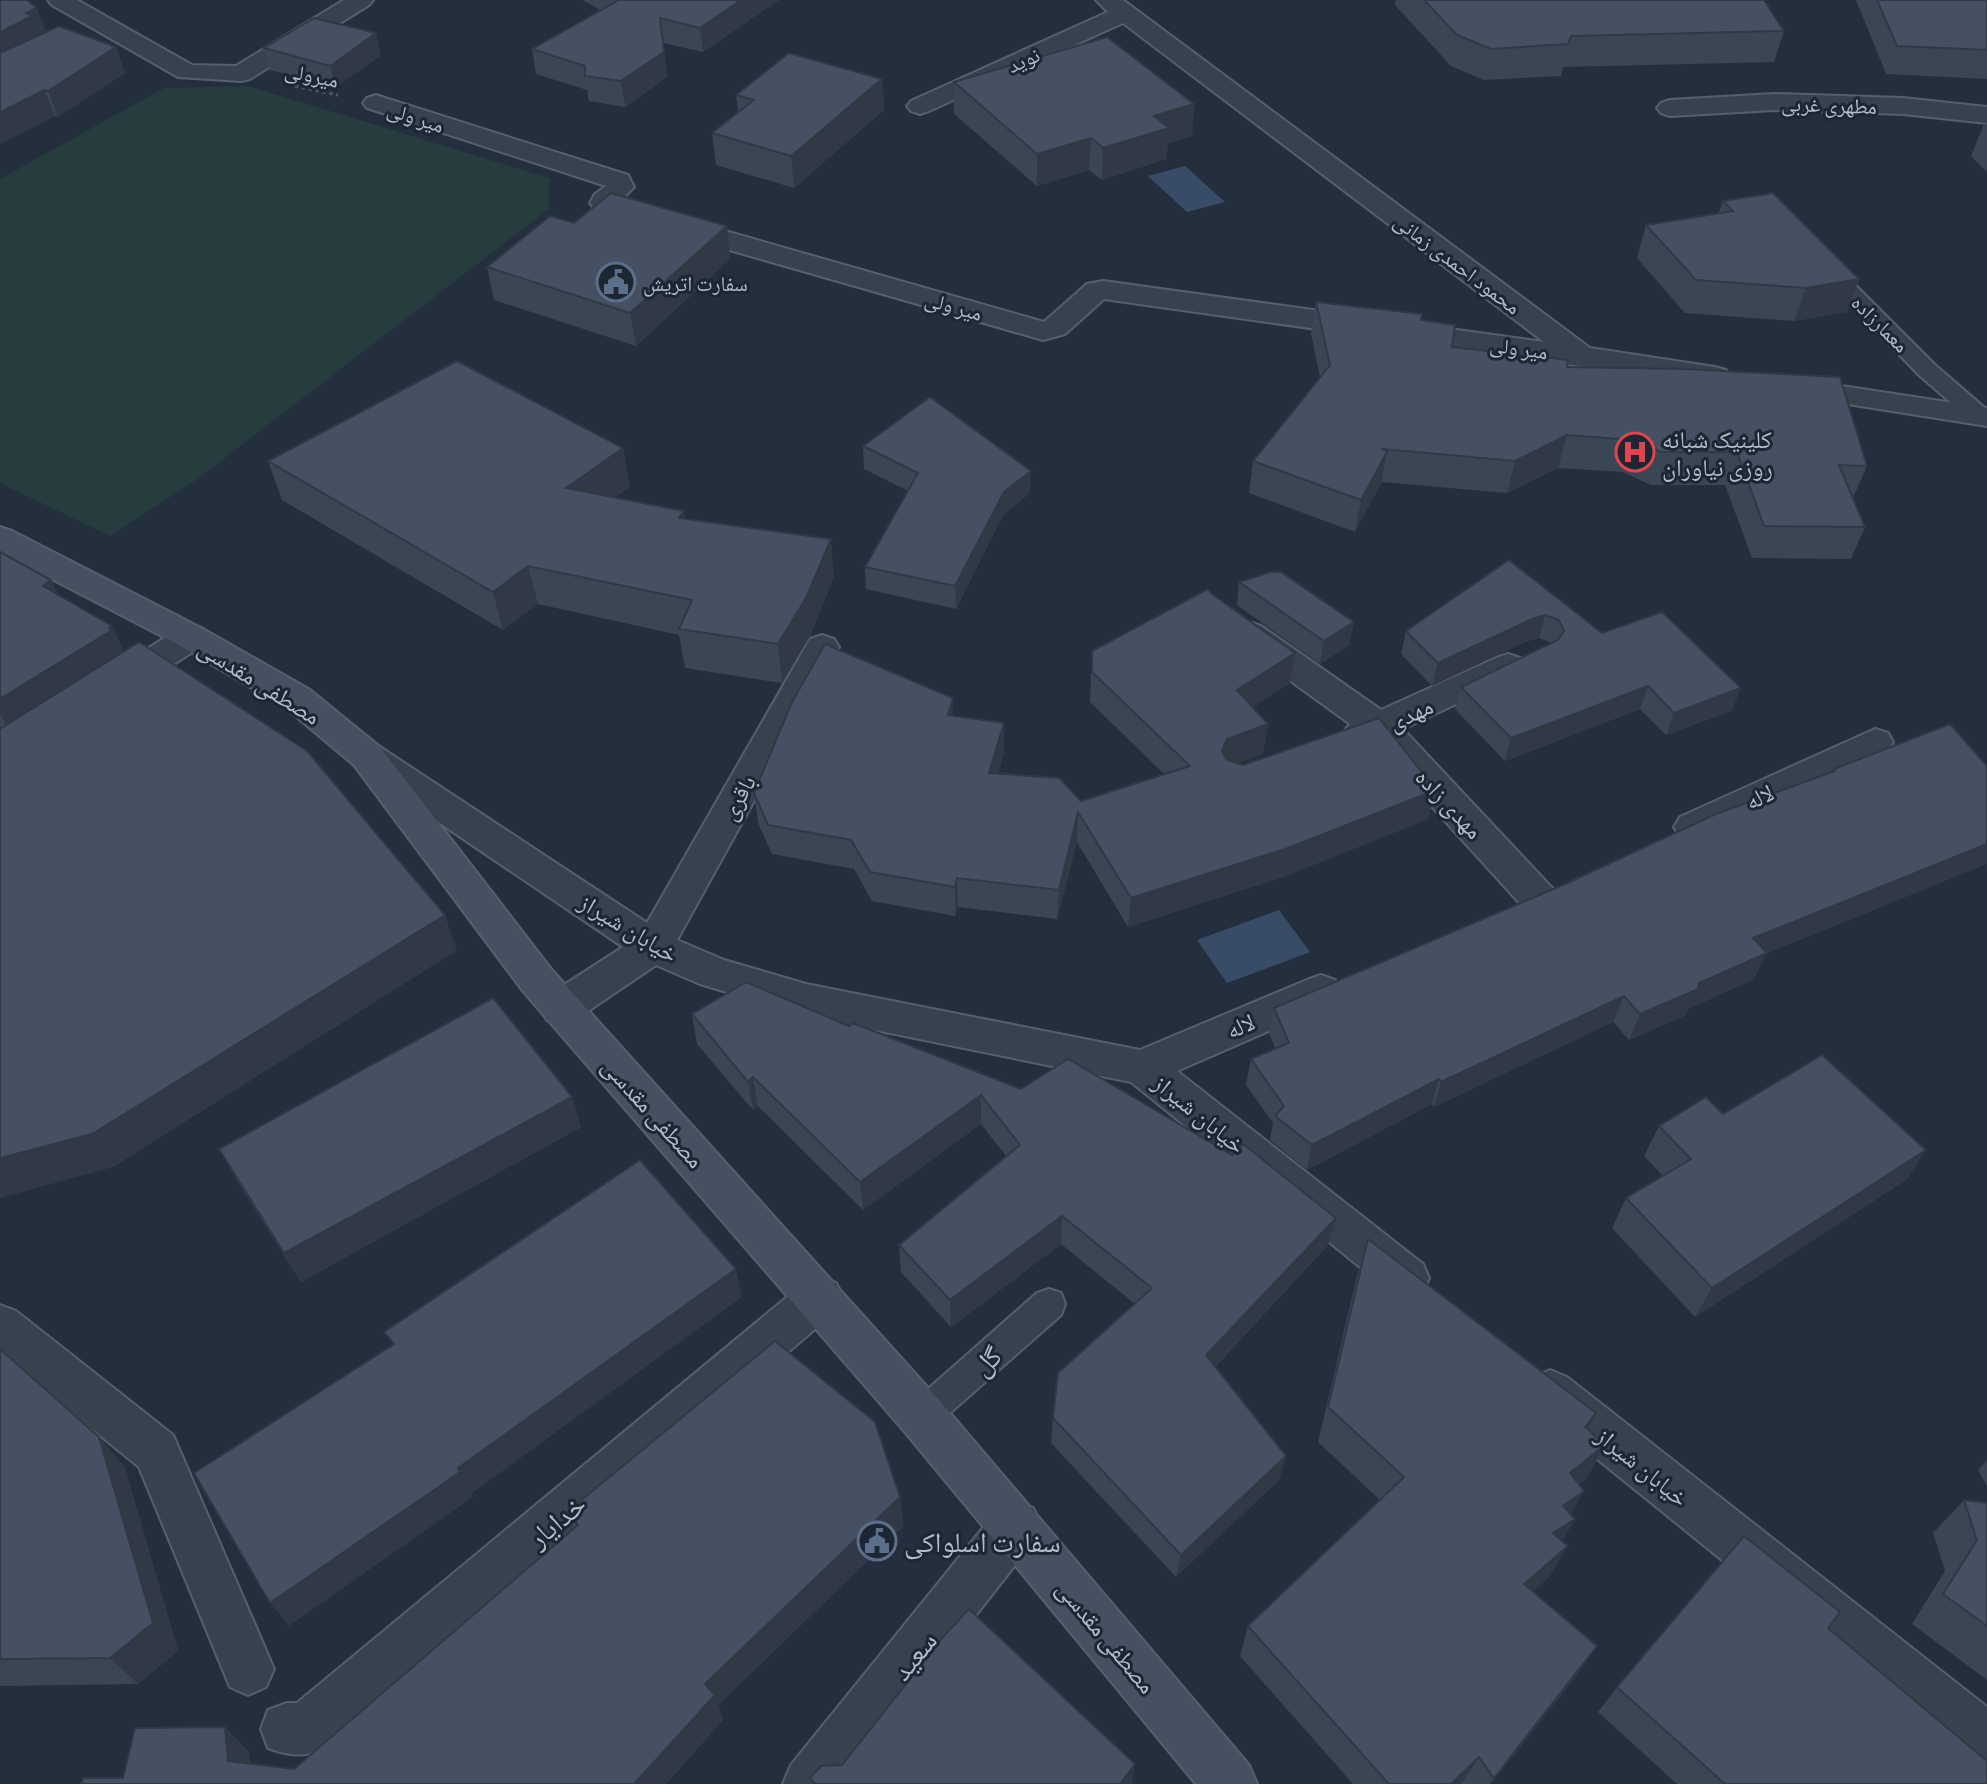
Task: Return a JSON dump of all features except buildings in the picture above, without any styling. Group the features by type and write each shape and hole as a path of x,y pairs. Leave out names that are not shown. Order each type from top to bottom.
{"main road":[{"name":"مصطفی مقدسی","path":"0,538 191,638 298,699 367,756 537,980 820,1297 1016,1525 1230,1784"}],"street":[{"path":"60,0 187,72 241,74 361,0"},
{"name":"نوید","path":"920,106 1117,6"},
{"name":"محمود احمدی زمانی","path":"1117,6 1581,356 1983,416"},
{"path":"78,36 101,24"},
{"name":"مطهری غربی","path":"1670,108 1774,102 1903,106 1987,116"},
{"name":"میر ولی","path":"376,103 619,181 621,187 605,200 607,206 1043,331 1055,328 1097,290 1103,290 1581,356"},
{"name":"مهدی زاده","path":"1222,614 1381,727 1539,899"},
{"path":"90,701 191,638"},
{"name":"باقری","path":"653,947 822,647"},
{"name":"مهدی","path":"1329,746 1381,727 1538,652"},
{"name":"لاله","path":"1663,841 1875,742"},
{"name":"خیابان شیراز","path":"367,756 653,947 713,973 806,1000 1142,1067 1435,1300"},
{"path":"1500,915 1576,881"},
{"path":"561,1008 653,947"},
{"name":"لاله","path":"1142,1067 1347,980"},
{"name":"خدایار","path":"287,1729 306,1730 820,1297"},
{"path":"0,1326 156,1451 248,1669"},
{"name":"خیابان شیراز","path":"1521,1369 1987,1740"},
{"name":"سعید","path":"810,1784 1016,1525"}],"lane":[{"name":"معمارزاده","path":"1811,252 1927,370 1983,416"},
{"name":"گل","path":"922,1416 1049,1304"}],"path":[{"name":"میرولی","path":"241,74 376,103"}],"green space":[{"path":"248,86 549,178 549,209 196,480 110,536 0,483 0,179 164,88"}],"water":[{"path":"1185,166 1225,202 1187,212 1148,176"},
{"path":"1279,910 1310,952 1227,983 1197,940"}],"place":[{"name":"سفارت اتریش","path":"616,282"},
{"name":"کلینیک شبانه روزی نیاوران","path":"1635,452"},
{"name":"سفارت اسلواکی","path":"877,1541"}]}
